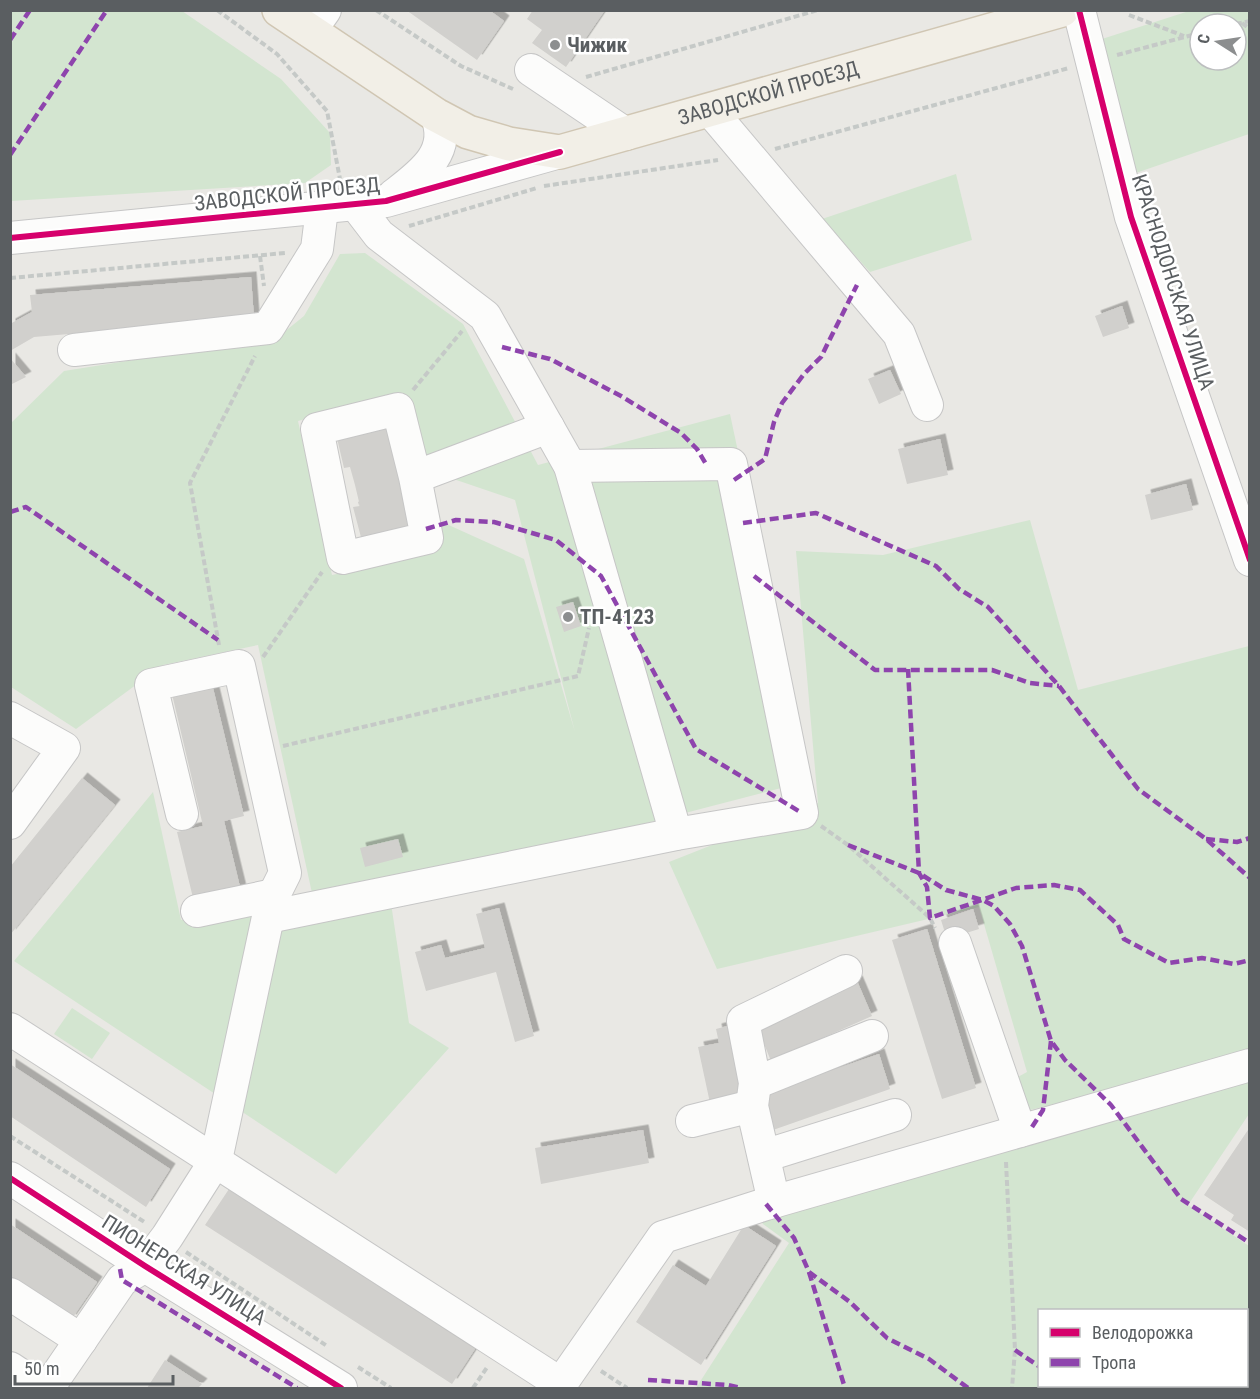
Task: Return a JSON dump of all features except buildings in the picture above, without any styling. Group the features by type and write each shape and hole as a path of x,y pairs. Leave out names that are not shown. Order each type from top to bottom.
{"main road":[{"path":"279,10 317,21 436,115 490,140 560,152"},
{"name":"ЗАВОДСКОЙ ПРОЕЗД","path":"560,152 1062,10"}],"street":[{"name":"КРАСНОДОНСКАЯ УЛИЦА","path":"1079,10 1131,217 1250,560"},
{"path":"543,78 627,134"},
{"path":"710,110 899,334 927,405"},
{"path":"74,350 268,328 317,249 352,205 422,175 436,155 442,136 436,115"},
{"name":"ЗАВОДСКОЙ ПРОЕЗД","path":"10,238 352,205 560,152"},
{"path":"352,205 379,235 481,318 570,466 676,834"},
{"path":"398,409 427,538 343,558 317,429 398,409"},
{"path":"415,477 548,427"},
{"path":"197,910 271,906 802,813 730,464 570,466"},
{"path":"48,1389 122,1280 145,1266 167,1237 216,1160 271,906 285,873 259,751 234,677 151,685 182,814"},
{"path":"10,718 64,748 10,823"},
{"path":"945,935 1013,1143"},
{"path":"774,1202 753,1095 743,1021 846,971"},
{"path":"10,1029 216,1160 559,1387 663,1237 774,1202 1013,1143 1250,1065"},
{"path":"692,1121 753,1095 872,1036"},
{"path":"764,1156 895,1115"},
{"name":"ПИОНЕРСКАЯ УЛИЦА","path":"10,1178 145,1266 346,1376"},
{"path":"10,1294 81,1340"},
{"path":"10,1368 40,1389"}],"path":[{"path":"217,10 277,54 327,111 352,205"},
{"path":"376,10 461,66 524,94 543,78 818,10"},
{"path":"1129,15 1186,37"},
{"path":"10,278 260,256"},
{"path":"398,409 481,318"},
{"path":"234,677 190,483 268,328"},
{"path":"234,677 341,544"},
{"path":"259,751 578,676 591,621"},
{"path":"802,813 848,845 930,918 945,935"},
{"path":"10,1136 167,1237 178,1247 333,1350"},
{"path":"1012,1389 1015,1350 1013,1143"},
{"path":"580,1357 627,1389"},
{"path":"346,1376 391,1389"}],"green space":[{"path":"11,10 182,11 281,79 330,133 331,165 305,183 11,201"},
{"path":"1189,11 1249,11 1249,134 1133,174 1102,39"},
{"path":"956,174 972,240 870,272 822,219"},
{"path":"365,253 463,324 538,465 730,414 808,781 389,890 409,1023 449,1048 336,1174 14,961 153,792 181,920 312,893 258,645 163,665 76,729 11,687 10,424 64,371 278,337 304,316 340,254","holes":["400,392 424,469 515,500 575,732 524,559 442,522 439,548 381,565 332,575 298,421"]},
{"path":"1030,520 1078,690 1249,646 1250,1051 1246,1057 1026,1111 1014,1079 1027,1072 979,907 717,969 669,862 818,803 796,551 883,555"},
{"path":"72,1008 110,1033 92,1059 54,1034"},
{"path":"1249,1075 1249,1114 1188,1205 1249,1246 1248,1357 1248,1309 1038,1309 1038,1387 1067,1388 696,1388 789,1243 755,1218"}],"marked path":[{"path":"10,40 30,10"},
{"path":"10,155 107,10"},
{"path":"734,480 765,459 774,422 782,403 804,374 821,357 857,285"},
{"path":"502,347 550,359 621,396 681,433 697,449 706,464"},
{"path":"10,512 26,507 218,640"},
{"path":"743,523 816,513 936,566 959,589 988,607 1059,686 1138,789 1206,839 1250,878"},
{"path":"426,529 456,520 494,522 556,540 601,576 696,749 802,813"},
{"path":"754,576 875,670 992,670 1030,683 1059,686"},
{"path":"908,669 919,873 927,887 930,918 1016,888 1054,885 1080,890 1118,925 1124,939 1169,963 1202,958 1234,964 1250,960"},
{"path":"1206,839 1237,842 1250,838"},
{"path":"848,845 919,873 946,890 983,900 994,906 1010,924 1022,946 1051,1041 1065,1060 1111,1105 1181,1199 1250,1243"},
{"path":"1032,1127 1043,1110 1051,1041"},
{"path":"766,1204 794,1238 809,1272 850,1302 887,1338 929,1359 968,1388"},
{"path":"120,1269 122,1280 297,1388"},
{"path":"809,1272 845,1388"},
{"path":"1015,1350 1038,1366"},
{"path":"648,1380 728,1385 741,1388"}],"cycle path":[{"path":"1079,10 1131,217 1250,560"},
{"path":"10,238 386,201 560,152"},
{"path":"10,1178 145,1266 341,1388"}],"place":[{"name":"Чижик","path":"555,45"},
{"name":"ТП-4123","path":"568,617"}]}
